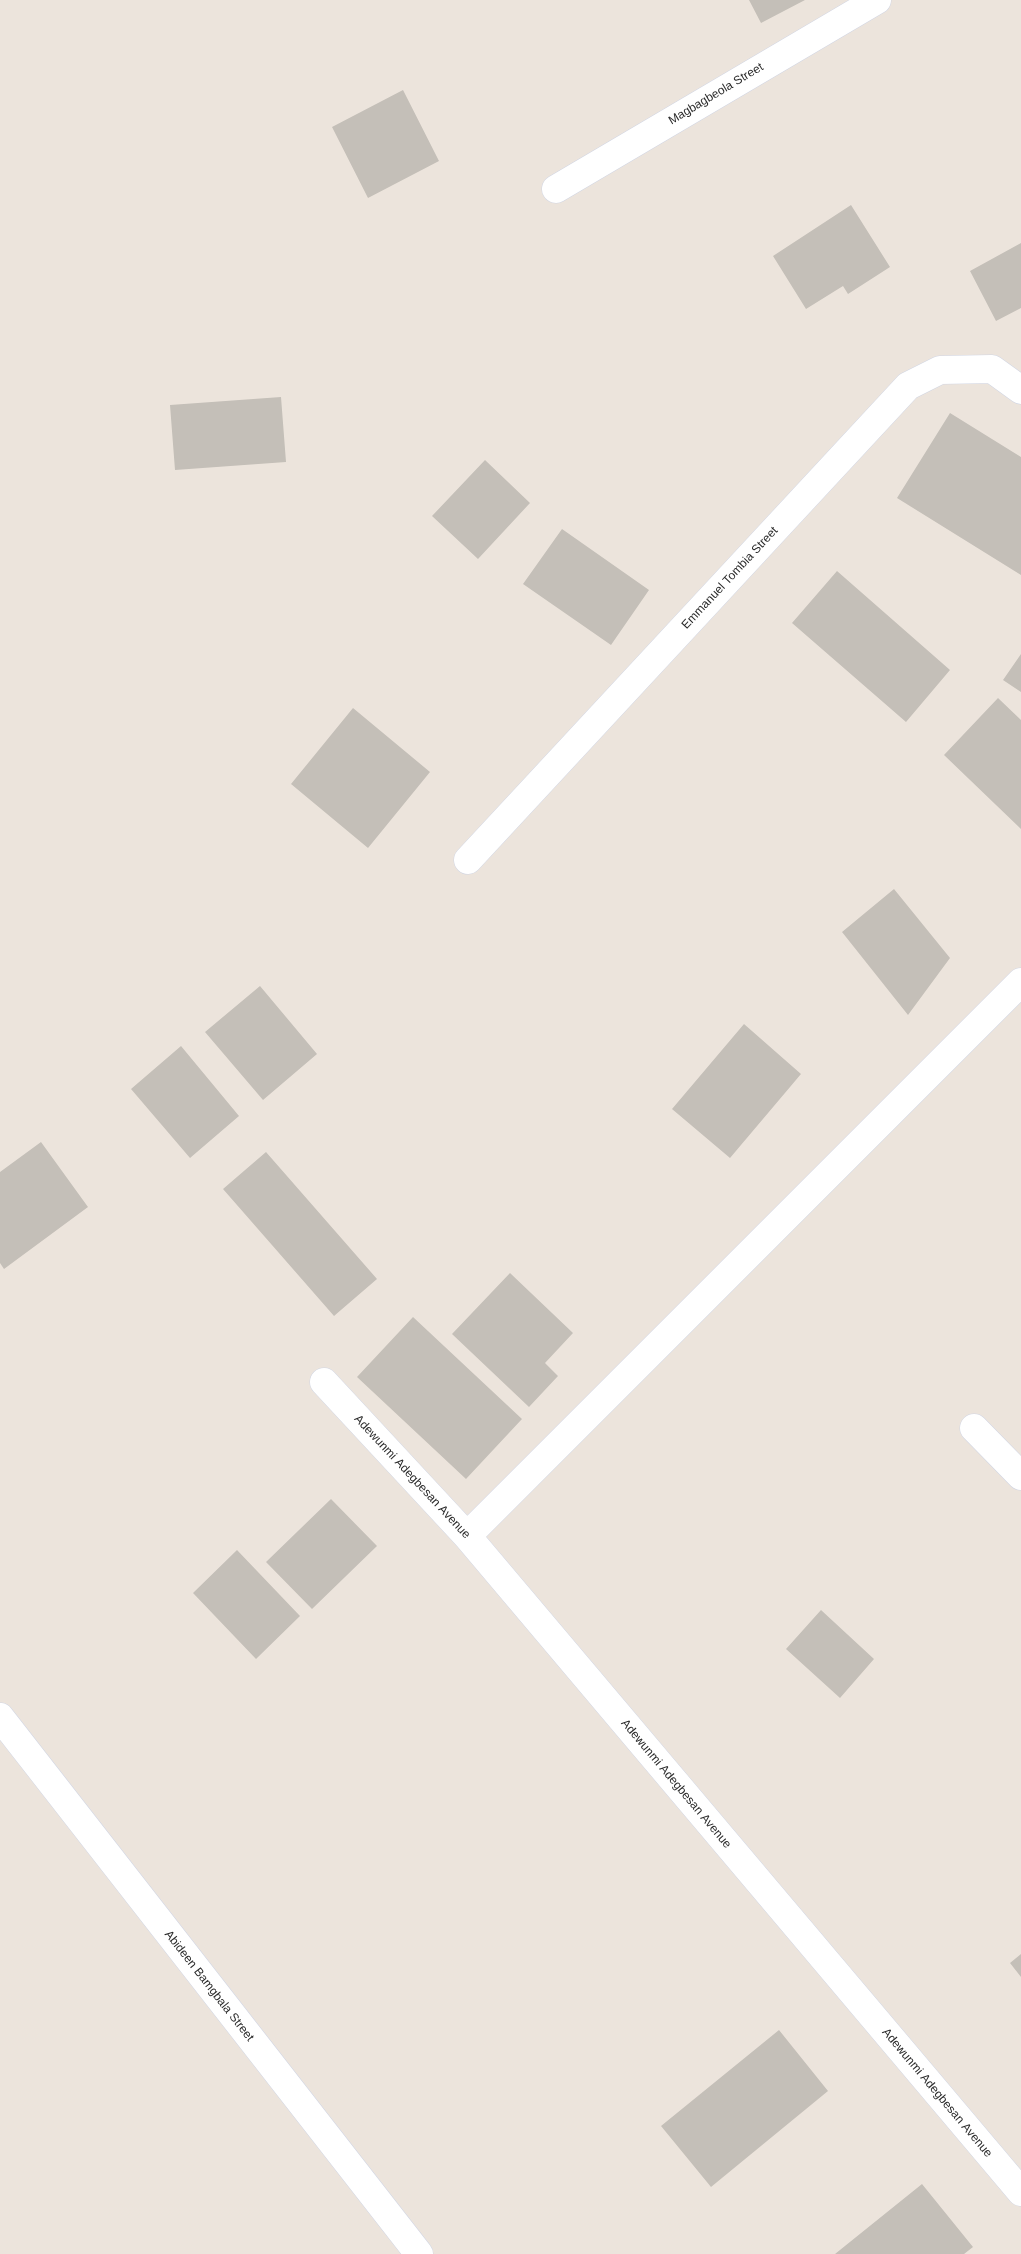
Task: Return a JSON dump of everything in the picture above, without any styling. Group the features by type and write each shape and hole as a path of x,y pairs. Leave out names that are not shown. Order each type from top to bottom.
{"street":[{"name":"Magbagbeola Street","path":"556,189 877,0"},
{"name":"Emmanuel Tombia Street","path":"468,860 908,386 940,370 992,369 1021,390"},
{"path":"467,1536 1021,982"},
{"name":"Adewunmi Adegbesan Avenue","path":"324,1382 467,1536 1021,2192"},
{"path":"974,1428 1021,1476"},
{"name":"Abideen Bamgbala Street","path":"0,1717 419,2254"}],"building":[{"path":"749,0 805,0 761,23"},
{"path":"403,90 439,161 368,198 332,127"},
{"path":"851,205 890,267 848,294 843,286 806,309 773,256"},
{"path":"1021,243 1021,308 996,321 970,271"},
{"path":"281,397 286,462 175,470 170,405"},
{"path":"950,413 1021,457 1021,575 897,498"},
{"path":"485,460 530,503 478,559 432,516"},
{"path":"562,529 649,590 611,645 523,584"},
{"path":"837,571 950,670 906,722 792,623"},
{"path":"1021,654 1021,692 1003,680"},
{"path":"998,698 1021,720 1021,829 944,755"},
{"path":"353,708 430,772 368,848 291,784"},
{"path":"894,889 950,958 908,1015 842,932"},
{"path":"260,986 317,1054 263,1100 205,1032"},
{"path":"744,1024 801,1074 730,1158 672,1109"},
{"path":"181,1046 239,1116 190,1158 131,1089"},
{"path":"41,1142 88,1207 4,1269 0,1263 0,1172"},
{"path":"266,1152 377,1279 334,1316 223,1189"},
{"path":"510,1273 573,1333 545,1363 558,1376 529,1407 452,1334"},
{"path":"413,1317 522,1419 466,1479 357,1377"},
{"path":"331,1499 377,1546 312,1609 266,1562"},
{"path":"237,1550 300,1616 256,1659 193,1593"},
{"path":"821,1610 874,1659 840,1698 786,1649"},
{"path":"1021,1954 1021,1977 1010,1963"},
{"path":"779,2030 828,2091 711,2187 661,2126"},
{"path":"922,2184 973,2247 964,2254 835,2254"}]}
